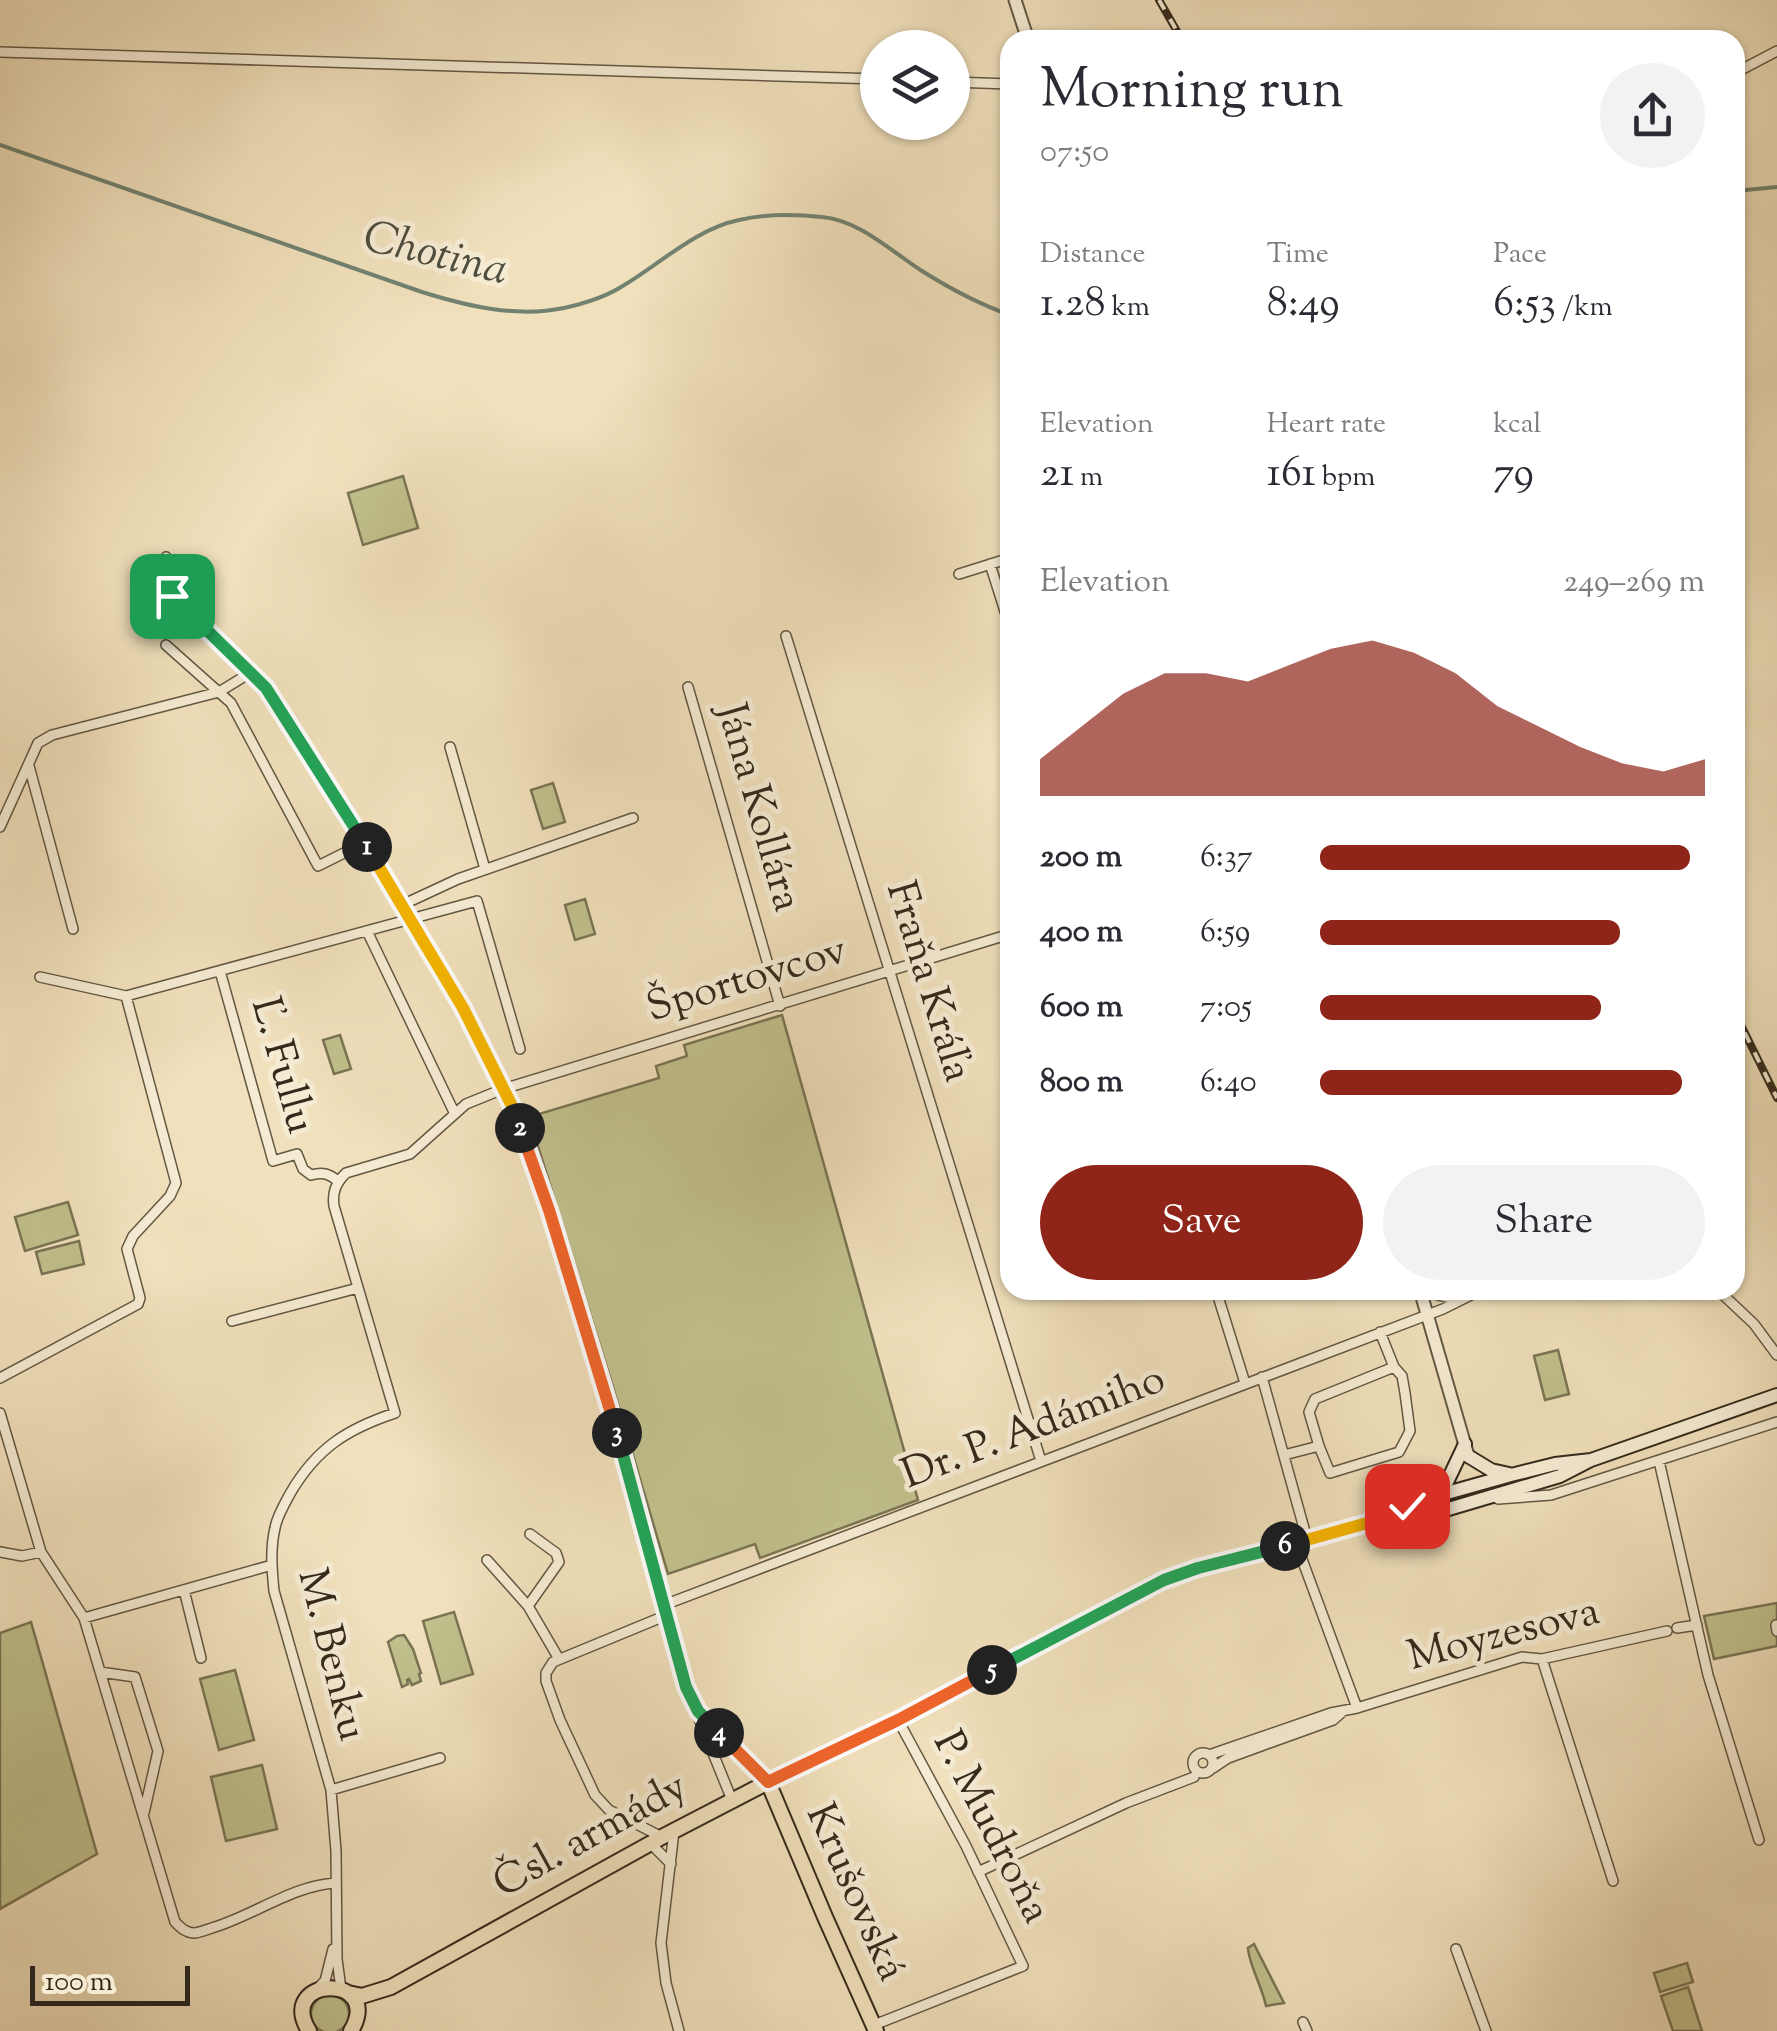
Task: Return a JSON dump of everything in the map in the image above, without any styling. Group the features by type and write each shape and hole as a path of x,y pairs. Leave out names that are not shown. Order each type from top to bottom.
{"main road":[{"path":"1591,1460 1777,1395"},
{"path":"1466,1450 1491,1470 1511,1475"},
{"path":"1466,1450 1480,1500"},
{"path":"1430,1498 1446,1482 1466,1450"},
{"name":"Čsl. armády","path":"317,1990 329,1986 362,1996 390,1987 732,1800 898,1720 1164,1580 1378,1520 1430,1498 1511,1475 1591,1460"},
{"name":"Čsl. armády","path":"1378,1520 1414,1519 1560,1476 1591,1460"},
{"name":"Krušovská","path":"768,1782 875,2028"},
{"name":"Čsl. armády","path":"354,2027 390,1987"},
{"path":"293,2031 307,1999 317,1990"},
{"path":"344,1991 356,2005 354,2027"},
{"path":"303,2015 309,2031"}],"street":[{"path":"1015,0 1025,30"},
{"path":"1745,68 1777,51"},
{"path":"0,52 860,78"},
{"path":"970,83 1000,84"},
{"path":"166,556 162,576 172,596 266,688 463,1008 515,1112 620,1442 686,1687 732,1800"},
{"path":"959,574 1000,561"},
{"path":"990,564 1000,596"},
{"name":"Fraňa Kráľa","path":"786,636 1041,1461"},
{"path":"166,645 232,703 318,866 364,843"},
{"path":"0,826 38,743 52,735 219,692 250,673"},
{"name":"Jána Kollára","path":"688,687 780,1006"},
{"path":"450,747 485,869"},
{"path":"29,766 73,928"},
{"path":"402,905 485,869 633,818"},
{"name":"Ľ. Fullu","path":"40,977 126,996 476,901 520,1049"},
{"path":"367,931 454,1112"},
{"name":"Športovcov","path":"338,1180 346,1173 410,1154 454,1112 503,1090 1000,937"},
{"name":"Ľ. Fullu","path":"220,970 273,1161 298,1154 303,1169 310,1175 320,1172 338,1180"},
{"path":"0,1377 138,1304 140,1291 127,1249 133,1236 170,1196 176,1182 126,996"},
{"path":"232,1321 358,1288 333,1199 338,1180"},
{"name":"M. Benku","path":"317,1990 332,1960 336,1834 331,1790 274,1591 273,1543 275,1526 288,1497 318,1454 357,1427 394,1413 358,1288"},
{"path":"1219,1300 1245,1384"},
{"path":"1423,1300 1466,1450"},
{"path":"1458,1300 1462,1301"},
{"path":"1729,1300 1777,1354"},
{"name":"Dr. P. Adámiho","path":"559,1659 764,1567 1462,1301"},
{"path":"1380,1332 1394,1367 1402,1376 1410,1431 1399,1452 1330,1473 1308,1412 1315,1399 1394,1367"},
{"path":"1262,1377 1302,1541 1357,1708"},
{"path":"0,1413 41,1552 84,1618 176,1922 184,1930 196,1933 245,1917 322,1883 336,1882"},
{"path":"1480,1500 1551,1496 1777,1422"},
{"path":"1284,1455 1319,1446"},
{"path":"1659,1461 1708,1675 1759,1840"},
{"path":"528,1606 559,1562 556,1553 530,1534"},
{"path":"0,1552 22,1556 41,1552"},
{"path":"487,1560 528,1606 559,1659 546,1673 546,1681 595,1795 609,1810 662,1837 671,1864 661,1943 666,1983 679,2031"},
{"path":"84,1618 272,1564"},
{"path":"184,1590 201,1658"},
{"name":"Moyzesova","path":"1341,1712 1522,1657 1542,1659 1698,1625"},
{"path":"1542,1659 1613,1882"},
{"path":"100,1672 134,1677 158,1751 144,1816"},
{"path":"698,1711 768,1782"},
{"path":"1331,1712 1341,1712 1333,1720 1228,1758 1208,1773 1194,1769 1196,1756 1202,1753 1210,1755 1331,1712"},
{"name":"P. Mudroňa","path":"875,2028 1024,1966 943,1801 898,1720"},
{"path":"1210,1755 1212,1768"},
{"name":"M. Benku","path":"331,1790 440,1758"},
{"path":"978,1872 1126,1802 1194,1777"},
{"path":"662,1837 671,1864"},
{"name":"M. Benku","path":"336,1926 344,1991"},
{"path":"1456,1949 1486,2031"}],"green space":[{"path":"403,476 418,528 363,545 348,493"},
{"path":"553,783 565,822 543,829 531,790"},
{"path":"585,899 595,934 575,940 565,905"},
{"path":"782,1015 918,1500 760,1558 755,1544 668,1574 529,1117 659,1078 656,1066 687,1056 684,1045"},
{"path":"340,1035 351,1069 334,1074 323,1040"},
{"path":"68,1202 78,1235 25,1251 15,1217"},
{"path":"79,1241 84,1264 42,1274 36,1252"},
{"path":"1558,1350 1569,1394 1545,1400 1534,1356"},
{"path":"1777,1603 1777,1646 1714,1659 1704,1616"},
{"path":"454,1612 473,1674 441,1684 423,1621"},
{"path":"31,1622 97,1854 0,1909 0,1633"},
{"path":"404,1635 413,1649 421,1681 412,1685 409,1679 402,1687 388,1642"},
{"path":"235,1670 254,1740 219,1750 200,1679"},
{"path":"262,1765 277,1829 226,1841 211,1777"},
{"path":"1254,1944 1284,2003 1266,2006 1249,1955 1248,1948"},
{"path":"1687,1963 1693,1982 1660,1992 1654,1973"},
{"path":"1688,1987 1702,2031 1673,2031 1661,1996"},
{"path":"323,1997 337,1997 347,2007 347,2021 337,2031 323,2031 313,2021 313,2007"}],"waterway":[{"name":"Chotina","path":"0,145 422,292 492,309 546,311 586,302 615,291 707,231 739,220 791,215 849,224 943,284 1000,311"},
{"name":"Chotina","path":"1745,190 1777,187"}],"railway":[{"path":"1159,0 1176,30"},
{"path":"1745,1033 1777,1098"}],"route":[{"path":"172,596 266,688 463,1008 515,1112 549,1210 637,1500 690,1696 698,1711 768,1782 898,1720 1164,1580 1378,1520 1407,1506"}]}
